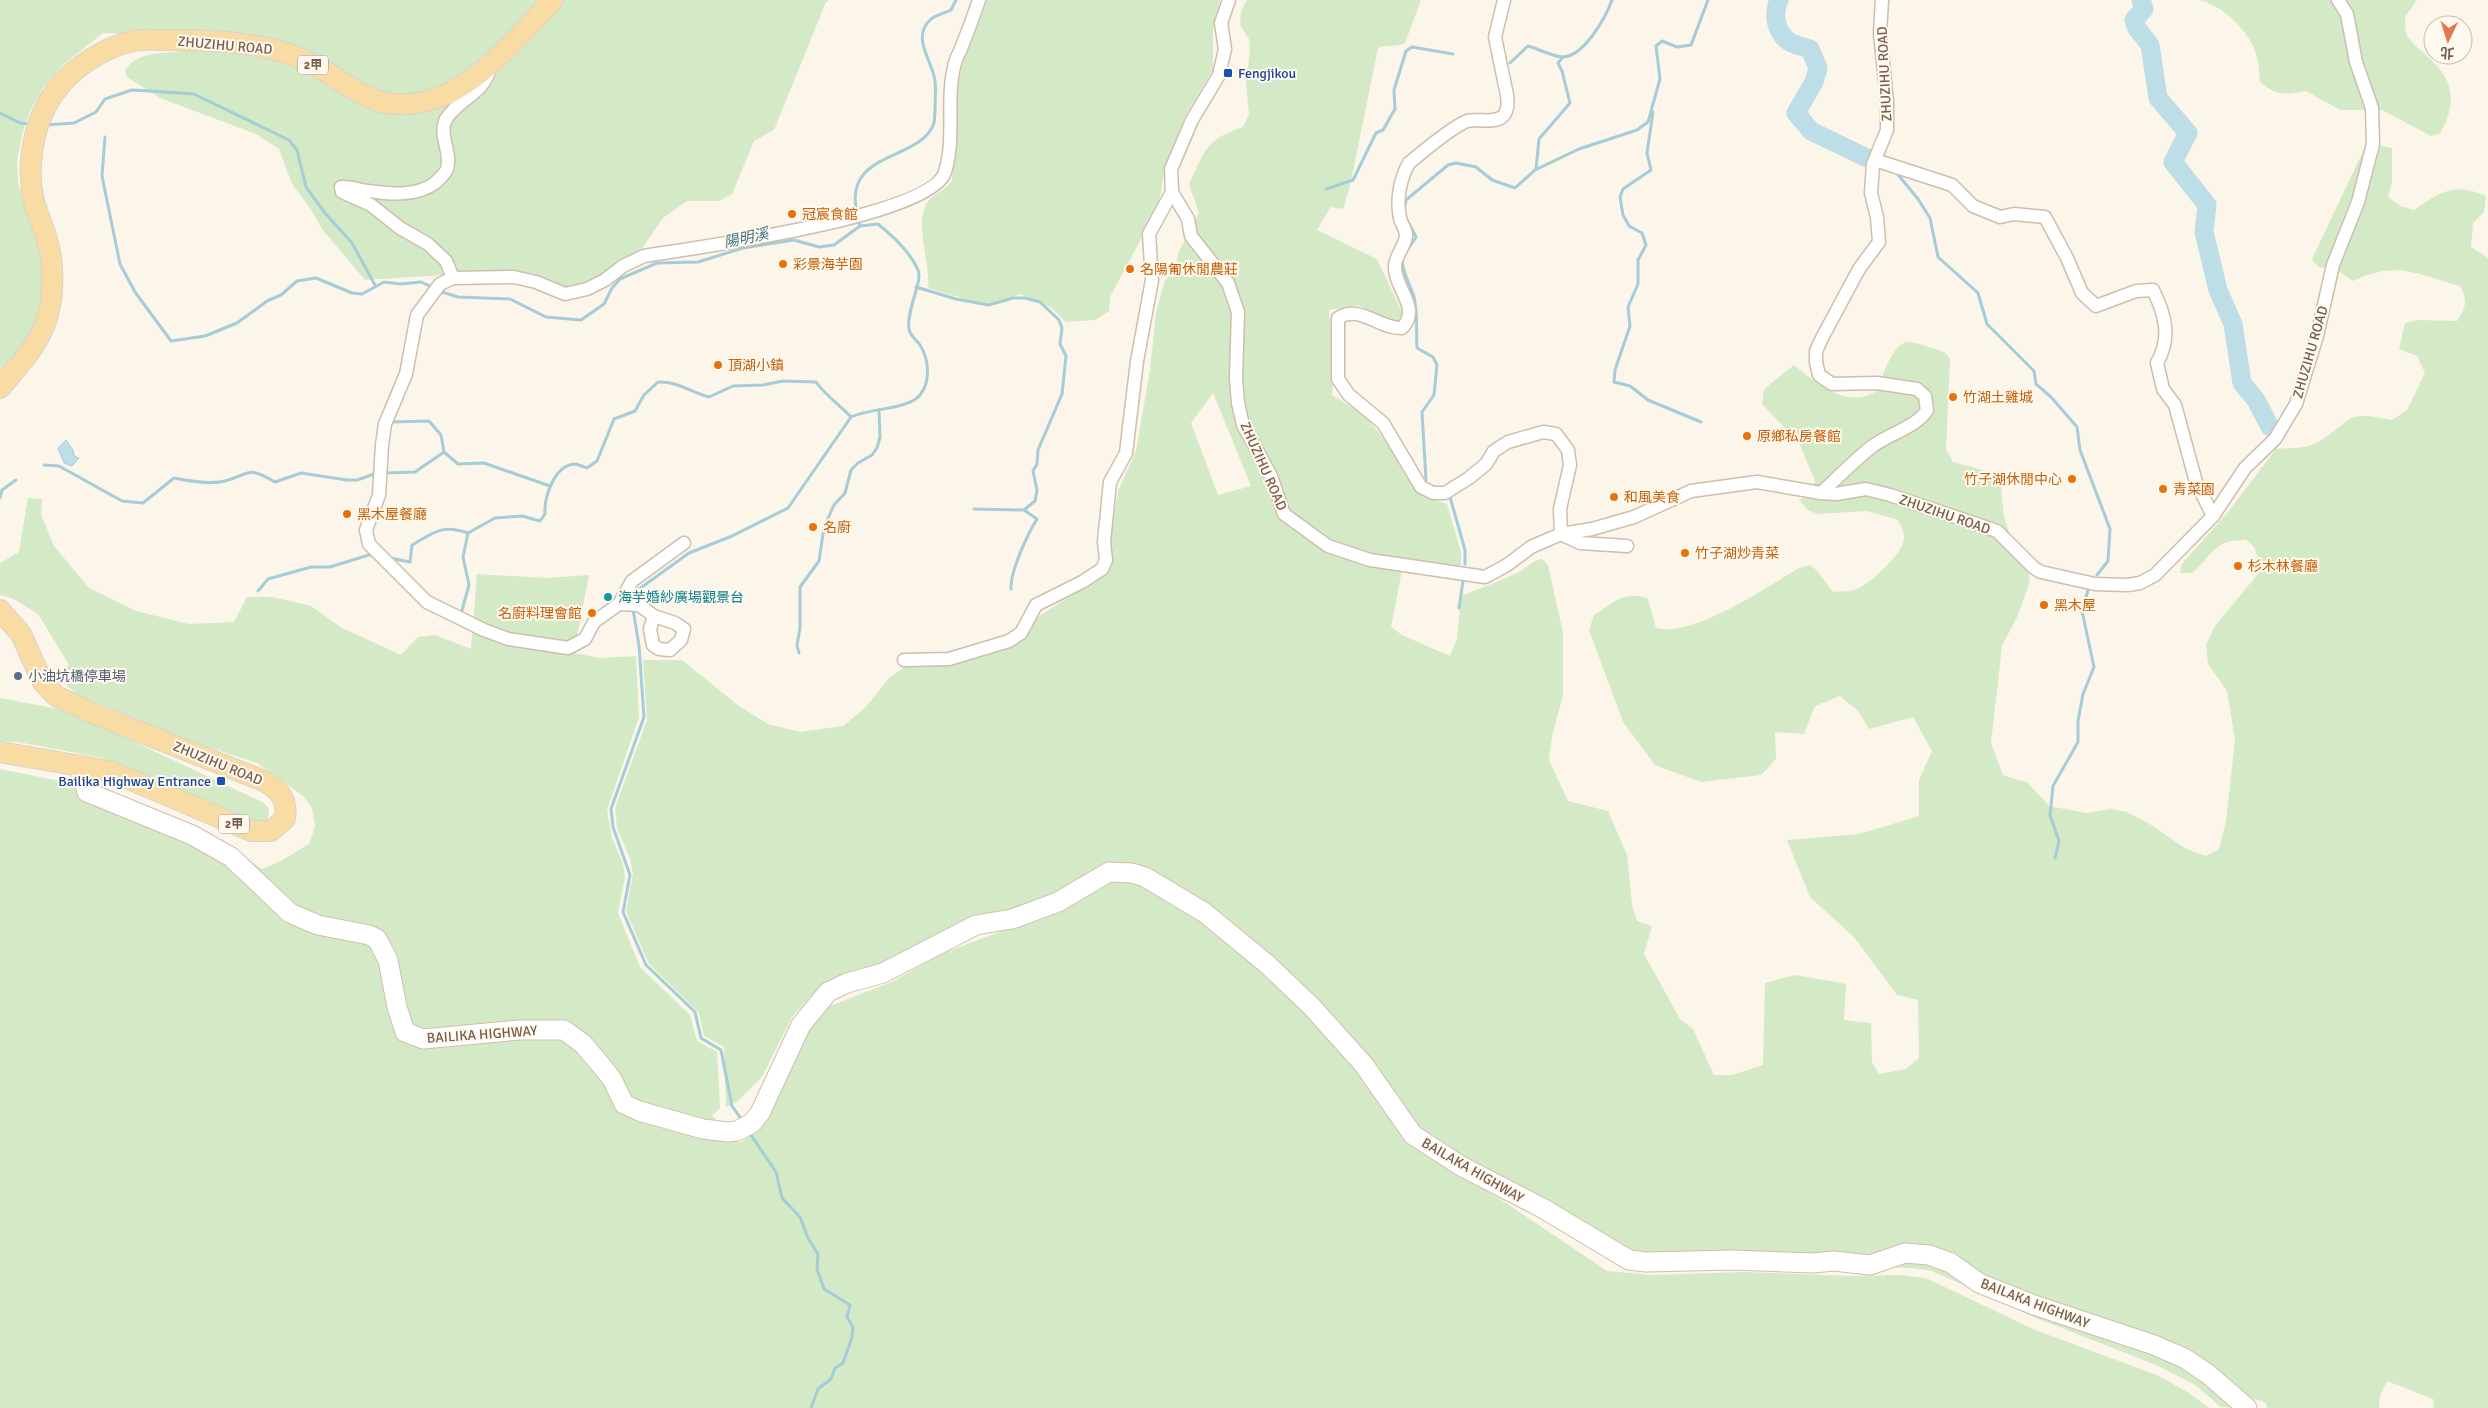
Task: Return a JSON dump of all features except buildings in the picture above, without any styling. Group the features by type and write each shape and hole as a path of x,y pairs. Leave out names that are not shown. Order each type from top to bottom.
{"main road":[{"name":"ZHUZIHU ROAD","path":"0,388 41,335 52,294 48,247 33,196 31,164 33,144 45,108 62,83 78,69 99,55 133,41 190,40 276,49 308,62 365,97 389,104 418,102 436,98 462,86 491,62 553,0"},
{"name":"ZHUZIHU ROAD","path":"0,610 21,634 42,681 56,696 97,715 264,781 281,792 285,802 285,819 271,831 251,831 110,771 0,752"},
{"name":"BAILIKA HIGHWAY","path":"79,765 87,792 192,835 231,857 290,913 318,925 369,935 377,940 388,960 397,1007 405,1032 423,1039 519,1030 564,1030 583,1044 600,1064 612,1079 624,1104 703,1129 728,1132 737,1131 752,1122 760,1113"},
{"name":"BAILAKA HIGHWAY","path":"760,1113 801,1024 828,992 847,982 883,973 976,925 1012,919 1058,902 1109,872 1132,873 1145,877 1205,913 1268,965 1312,1007 1364,1065 1413,1135 1461,1166 1544,1209 1629,1260 1646,1262 1732,1260 1813,1263 1834,1261 1870,1266 1905,1253 1928,1255 1951,1263 1979,1282 2034,1305 2154,1345 2184,1358 2214,1379 2247,1408"}],"street":[{"path":"684,543 632,581 627,604 594,622 585,639 568,648 508,639 484,630 428,602 369,544 366,530 379,495 385,424 406,374 417,315 436,289 453,278 514,277 536,282 565,294 587,289 605,280 623,266 644,256 807,228 913,198 936,186 945,174 951,141 950,110 955,63 979,0"},
{"path":"904,660 949,659 1009,642 1021,633 1036,605 1082,582 1102,569 1106,560 1104,542 1110,482 1126,453 1132,421 1137,360 1152,280 1149,234 1172,192 1172,169 1192,120 1219,75 1224,49 1221,23 1229,0"},
{"path":"1504,0 1495,37 1507,95 1508,104 1505,112 1502,116 1494,119 1467,121 1409,163 1404,172 1398,208 1406,237 1395,264 1397,277 1410,312 1408,322 1402,328 1393,329 1355,312 1346,313 1338,318 1338,379 1349,395 1383,423 1421,487 1432,493 1445,494 1469,478 1486,464 1494,451 1508,442 1543,432 1556,434 1568,450 1570,465 1560,509 1561,534 1580,543 1627,546"},
{"name":"ZHUZIHU ROAD","path":"1821,493 1870,448 1894,432 1921,419 1927,410 1924,396 1918,389 1877,383 1832,384 1819,375 1816,362 1816,351 1822,338 1859,268 1879,242 1877,217 1871,193 1875,160 1887,130 1887,101 1881,63 1882,0"},
{"name":"ZHUZIHU ROAD","path":"1172,192 1188,220 1191,236 1228,283 1238,312 1236,338 1238,403 1243,425 1271,476 1284,514 1328,546 1370,560 1485,577 1531,547 1561,534 1592,529 1634,517 1691,491 1757,482 1836,494 1866,489 1997,531 2034,568 2041,572 2095,584 2126,585 2140,583 2155,575 2213,516 2245,468 2275,439 2296,404 2317,336 2333,265 2358,202 2373,144 2372,108 2356,62 2347,14 2338,0"},
{"path":"453,278 446,260 428,244 400,228 372,205 342,192 341,187 386,193 409,193 429,187 440,178 447,168 448,156 443,130 446,120 488,78 491,62"},
{"path":"1875,160 1952,185 1973,206 2000,217 2014,214 2045,217 2067,258 2082,292 2096,306 2136,291 2153,290 2158,300 2167,337 2164,351 2157,363 2163,389 2175,405 2196,482 2213,516"},
{"path":"627,604 654,616"}],"green space":[{"path":"0,0 829,0 826,2 774,130 754,141 732,194 719,201 687,201 663,218 638,254 585,284 569,288 537,278 460,274 365,280 322,229 310,208 292,184 279,149 256,134 160,98 127,77 125,70 135,60 148,55 180,51 182,46 135,34 103,33 64,64 43,88 30,111 23,131 17,161 18,183 39,240 45,288 42,315 0,379"},
{"path":"987,0 1220,0 1213,30 1213,69 1184,118 1164,173 1159,205 1110,297 1109,311 1095,320 1066,322 1052,308 1021,294 990,304 972,301 928,288 922,233 923,212 927,203 952,180 957,92 962,66"},
{"path":"1247,0 1421,0 1405,43 1378,48 1350,186 1343,209 1331,207 1317,230 1377,259 1402,312 1399,322 1394,322 1358,305 1329,310 1334,373 1332,395 1365,416 1388,444 1404,474 1427,498 1447,504 1461,552 1461,564 1458,568 1419,560 1402,570 1391,627 1402,635 1450,656 1457,639 1461,596 1519,572 1535,561 1542,559 1548,565 1563,633 1563,695 1552,736 1549,760 1568,801 1608,811 1627,855 1632,905 1637,921 1652,926 1644,954 1680,1019 1693,1029 1714,1075 1732,1075 1763,1065 1765,983 1795,975 1846,984 1844,1020 1871,1023 1872,1062 1879,1074 1906,1069 1919,1058 1918,1000 1897,995 1854,937 1810,897 1787,840 1859,834 1919,816 1919,780 1932,751 1913,717 1869,729 1858,711 1840,696 1815,706 1804,734 1775,732 1776,759 1761,775 1701,782 1655,765 1623,722 1589,630 1594,615 1619,599 1633,596 1648,599 1656,628 1672,629 1690,626 1729,609 1799,568 1810,565 1820,574 1833,592 1855,590 1863,586 1886,567 1899,551 1904,538 1898,520 1867,511 1817,514 1808,510 1799,500 1808,495 1815,481 1799,443 1762,404 1764,389 1794,365 1823,387 1833,392 1854,398 1866,396 1877,391 1888,362 1902,344 1908,342 1917,343 1940,350 1947,355 1950,360 1946,449 1953,462 1990,472 1997,478 2001,486 2004,517 2011,537 2023,549 2030,581 2018,615 2002,646 1991,743 2003,775 2028,783 2049,806 2086,813 2112,809 2127,812 2153,826 2186,849 2206,856 2219,849 2226,821 2235,740 2227,691 2208,664 2206,645 2215,626 2262,569 2254,547 2246,540 2235,540 2220,545 2192,573 2180,573 2181,565 2228,512 2276,449 2313,445 2350,419 2356,417 2365,416 2392,420 2407,410 2425,373 2417,356 2399,349 2405,323 2419,320 2457,321 2462,311 2465,300 2460,286 2406,271 2395,270 2382,271 2353,281 2337,270 2318,267 2312,259 2367,143 2392,148 2392,182 2388,197 2400,206 2414,210 2431,198 2456,190 2475,192 2486,196 2484,212 2473,223 2471,247 2488,258 2488,1408 2434,1408 2433,1399 2387,1381 2380,1396 2379,1408 2267,1408 2266,1403 2258,1400 2249,1401 2240,1408 2221,1407 2195,1385 2156,1365 2036,1318 1932,1271 1911,1268 1624,1264 1611,1261 1464,1163 1403,1115 1295,984 1143,873 1062,894 884,964 840,979 810,997 792,1017 762,1077 737,1102 726,1107 724,1047 704,1036 699,1013 649,964 626,911 633,874 630,859 617,828 615,808 647,720 643,660 682,660 739,706 768,724 800,732 843,726 865,708 890,677 915,660 974,655 1020,642 1036,618 1100,577 1109,568 1112,554 1110,535 1118,491 1136,451 1150,370 1156,313 1165,280 1175,269 1179,251 1199,213 1189,184 1208,147 1221,136 1243,127 1249,114 1246,84 1250,50 1249,39 1240,25 1241,11","holes":["1213,393 1251,486 1218,495 1191,423"]},
{"path":"2199,0 2417,0 2405,17 2406,33 2423,53 2423,65 2436,65 2446,78 2451,102 2444,126 2440,133 2431,136 2382,110 2340,110 2306,91 2287,94 2271,90 2260,82 2256,55 2246,34 2233,19 2208,3"},
{"path":"28,498 42,499 41,515 54,546 89,588 136,611 189,624 234,622 247,597 273,597 311,606 342,628 401,655 418,637 435,635 471,649 477,574 547,578 589,575 574,653 599,658 636,656 639,717 607,810 612,838 623,864 625,877 618,913 640,967 690,1015 697,1041 717,1052 720,1108 712,1116 740,1143 759,1130 809,1023 825,1008 894,981 943,953 1040,917 1113,879 1128,877 1190,910 1262,965 1318,1022 1394,1117 1466,1176 1607,1271 1652,1275 1744,1272 1850,1276 1900,1275 1926,1278 2035,1330 2157,1375 2189,1393 2209,1408 0,1408 0,769 100,789 228,847 262,869 281,861 309,844 315,827 312,808 303,796 257,763 190,741 78,695 65,684 61,677 69,665 38,614 12,598 0,595 0,563 19,552"},
{"path":"0,698 69,711 264,803 269,809 268,821 249,827 103,758 18,742 0,741"}],"water":[{"path":"66,440 73,450 74,456 79,458 72,466 64,463 58,448"}],"waterway":[{"name":"陽明溪","path":"857,213 855,193 861,178 871,167 914,145 926,135 934,123 935,81 922,34 930,20 937,15 951,10 956,0"},
{"path":"1510,63 1528,46 1549,54 1562,57 1570,56 1578,51 1593,35 1612,0"},
{"path":"1404,210 1406,200 1448,165 1456,163 1476,167 1492,180 1515,188 1535,170 1579,149 1637,130 1648,122 1660,79 1656,46 1662,41 1677,47 1691,45 1708,0"},
{"path":"1779,0 1776,10 1776,21 1780,31 1789,42 1810,49 1818,68 1814,82 1796,113 1811,131 1867,158"},
{"path":"2141,0 2144,9 2134,20 2136,27 2150,45 2158,98 2188,133 2173,162 2207,205 2204,232 2218,290 2233,324 2242,383 2256,400 2270,427"},
{"path":"1326,189 1353,180 1376,133 1383,130 1395,109 1394,90 1406,51 1412,47 1453,54"},
{"path":"1536,169 1539,139 1570,103 1562,71 1558,63 1563,57"},
{"path":"45,125 74,123 96,112 105,99 132,90 150,91 194,94 289,140 297,150 306,187 325,213 352,243 375,285"},
{"path":"1653,112 1647,153 1651,170 1623,189 1620,197 1623,215 1629,226 1642,233 1646,245 1638,260 1638,284 1628,307 1630,326 1615,370 1614,382 1630,386 1648,400 1701,422"},
{"path":"0,113 20,123 31,124"},
{"path":"105,137 102,176 120,264 135,292 171,341 205,336 237,323 267,301 281,295 297,281 316,278 352,293 362,294 384,282 401,284 421,282 434,288"},
{"path":"1895,171 1918,199 1930,218 1938,257 1978,293 1987,324 2034,371 2036,384 2051,397 2077,427 2080,450 2110,529 2108,561 2097,575"},
{"path":"1405,216 1416,237 1406,252"},
{"name":"陽明溪","path":"439,291 458,297 510,299 546,317 581,320 604,304 612,288 620,279 657,263 698,262 743,248 794,240 819,247 834,245 860,226 858,219"},
{"path":"634,603 635,592 689,553 732,536 788,508 851,417 907,404 920,395 924,389 928,370 927,363 920,345 909,329 910,313 918,282 918,270 906,250 878,224 860,226"},
{"path":"1402,260 1414,297 1417,348 1433,357 1437,365 1434,395 1422,412 1426,480"},
{"path":"916,287 956,299 989,305 1013,298 1025,298 1040,302 1059,320 1062,328 1060,344 1066,356 1062,394 1038,450 1037,464 1033,471 1037,490 1035,501 1024,510 1037,519 1016,564 1011,589"},
{"path":"461,614 469,585 463,557 468,533 495,518 522,516 540,521 545,514 546,499 556,476 568,465 576,464 587,468 597,461 614,419 635,411 644,395 658,382 677,385 709,397 733,386 763,385 783,381 816,382 851,417"},
{"path":"799,653 797,645 800,628 800,587 819,561 824,527 834,505 845,493 851,470 858,463 872,455 877,448 880,437 879,410"},
{"path":"392,422 429,421 441,435 444,452 458,464 484,463 550,486"},
{"path":"386,473 415,472 444,452"},
{"path":"44,465 59,466 122,501 143,503 174,478 213,483 254,472 275,482 301,473 357,480 377,473"},
{"path":"0,498 2,490 16,480"},
{"path":"1450,497 1465,550 1465,564"},
{"path":"974,509 1024,510"},
{"path":"390,558 410,562 412,545 427,536 445,529 468,533"},
{"path":"258,591 268,579 311,567 330,567 372,554"},
{"path":"1459,608 1463,581"},
{"path":"2055,858 2059,841 2050,815 2053,786 2078,742 2078,721 2083,694 2094,667 2082,611 2088,590"},
{"path":"633,609 639,646 644,717 611,809 613,827 630,875 623,912 646,965 695,1012 701,1038 721,1050 732,1106 742,1120"},
{"path":"749,1132 776,1172 782,1198 800,1217 808,1238 818,1254 817,1269 824,1289 850,1305 847,1317 853,1327 852,1337 843,1363 835,1368 831,1379 818,1389 811,1408"}],"place":[{"name":"Fengjikou","path":"1228,73"},
{"name":"冠宸食館","path":"792,214"},
{"name":"彩景海芋園","path":"783,264"},
{"name":"名陽匍休閒農莊","path":"1130,269"},
{"name":"頂湖小鎮","path":"718,365"},
{"name":"竹湖土雞城","path":"1953,397"},
{"name":"原鄉私房餐館","path":"1747,436"},
{"name":"竹子湖休閒中心","path":"2072,479"},
{"name":"青菜園","path":"2163,489"},
{"name":"和風美食","path":"1614,497"},
{"name":"黑木屋餐廳","path":"347,514"},
{"name":"名廚","path":"813,527"},
{"name":"竹子湖炒青菜","path":"1685,553"},
{"name":"杉木林餐廳","path":"2238,566"},
{"name":"海芋婚紗廣場觀景台","path":"608,597"},
{"name":"黑木屋","path":"2044,605"},
{"name":"名廚料理會館","path":"592,613"},
{"name":"小油坑橋停車場","path":"18,676"},
{"name":"Bailika Highway Entrance","path":"221,781"}]}
